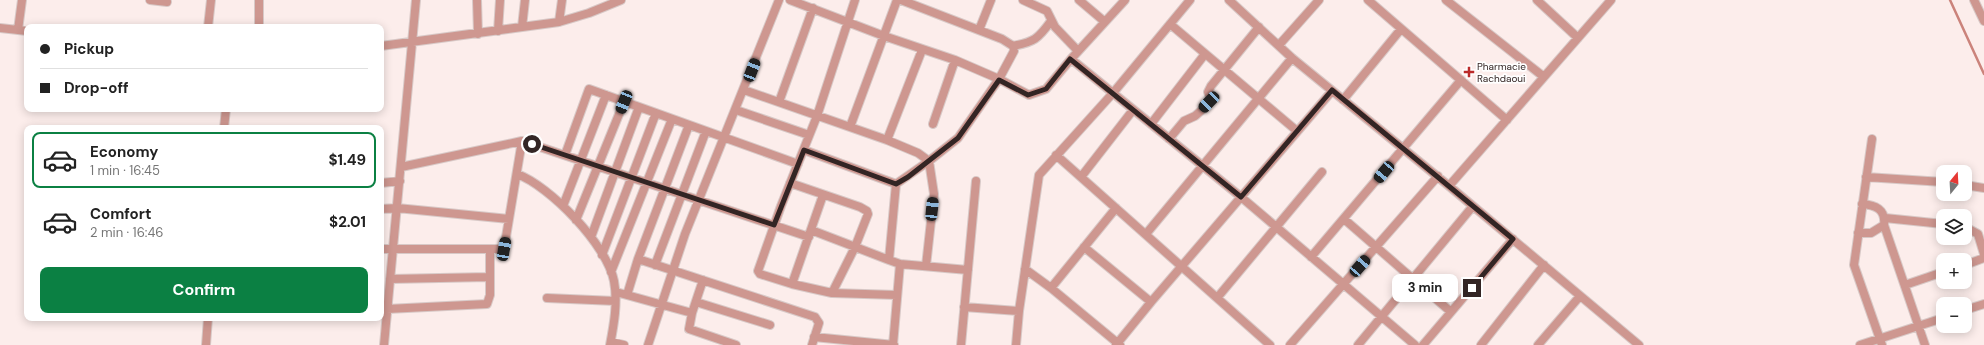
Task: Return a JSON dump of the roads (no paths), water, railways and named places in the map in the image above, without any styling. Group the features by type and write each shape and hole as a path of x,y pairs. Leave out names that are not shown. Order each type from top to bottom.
{"street":[{"path":"18,30 22,0"},
{"path":"150,0 167,2"},
{"path":"208,24 211,0"},
{"path":"259,0 259,24"},
{"path":"384,345 416,0"},
{"path":"477,0 478,34"},
{"path":"498,31 500,0"},
{"path":"522,27 526,0"},
{"path":"559,22 562,0"},
{"path":"384,46 559,22 589,13 621,0"},
{"path":"648,345 672,270 723,137 736,110 779,0"},
{"path":"790,0 922,50 955,60 1028,95 1046,89 1070,59 1125,0"},
{"path":"855,0 817,116 774,225 759,273 792,284 832,293 897,296"},
{"path":"850,127 898,0"},
{"path":"901,0 1002,39 1013,46 1029,43 1037,39 1051,22"},
{"path":"979,30 991,0"},
{"path":"1023,0 1047,11 1051,22 1078,51"},
{"path":"1079,0 1105,22"},
{"path":"1016,345 1019,311 1039,175 1113,93 1190,0"},
{"path":"1229,0 1292,58 1438,176 1639,345"},
{"path":"1279,45 1319,0"},
{"path":"1368,0 1507,120"},
{"path":"1446,0 1544,77"},
{"path":"1537,0 1578,38"},
{"path":"1449,186 1611,0"},
{"path":"1974,0 1984,21"},
{"path":"779,102 813,8"},
{"path":"1170,24 1297,132"},
{"path":"1169,139 1184,121 1196,116 1209,102 1210,97 1208,90 1216,77 1224,70 1259,27"},
{"path":"0,28 24,31"},
{"path":"1343,100 1401,29"},
{"path":"896,184 930,161 958,138 999,80 1012,56 1013,46"},
{"path":"887,140 922,50"},
{"path":"1151,124 1205,54"},
{"path":"1146,234 1292,58"},
{"path":"1070,59 1241,197 1415,345"},
{"path":"933,124 955,60"},
{"path":"1311,257 1461,80"},
{"path":"565,155 589,89 798,164"},
{"path":"744,90 887,140 918,153 930,161 934,194 926,266"},
{"path":"1025,269 1051,288 1118,344 1150,302 1182,267 1332,90"},
{"path":"563,206 606,96"},
{"path":"576,220 624,102"},
{"path":"591,237 640,107"},
{"path":"736,110 810,135"},
{"path":"1081,177 1133,110"},
{"path":"224,125 226,112"},
{"path":"602,255 656,113"},
{"path":"611,272 672,119"},
{"path":"627,295 638,259 689,125"},
{"path":"655,264 706,131"},
{"path":"1872,139 1854,265 1881,342"},
{"path":"401,167 522,141 774,225 810,233 855,247 900,264 968,270"},
{"path":"384,249 504,249 522,141"},
{"path":"804,150 896,184"},
{"path":"1056,155 1270,345"},
{"path":"1217,298 1322,172"},
{"path":"517,174 534,182 563,206 591,237 614,279 616,292 610,344 624,345"},
{"path":"1290,345 1438,176"},
{"path":"1866,177 1936,182"},
{"path":"384,183 400,181"},
{"path":"961,345 976,181"},
{"path":"790,183 860,207 867,211 868,219 832,293"},
{"path":"889,260 896,184"},
{"path":"1972,186 1984,188"},
{"path":"792,284 823,195"},
{"path":"1862,204 1873,205 1880,208 1925,345"},
{"path":"1358,345 1473,206"},
{"path":"384,209 397,208 509,219"},
{"path":"1051,288 1116,208"},
{"path":"1344,219 1451,312"},
{"path":"1858,233 1871,233 1885,222 1936,224"},
{"path":"1972,231 1978,234 1984,254"},
{"path":"1423,345 1513,239"},
{"path":"1084,247 1150,302"},
{"path":"387,309 487,304 490,295 490,249"},
{"path":"1972,262 1984,258"},
{"path":"638,259 815,317 819,323 813,341 893,345 900,264"},
{"path":"1481,345 1544,265"},
{"path":"1905,285 1936,274"},
{"path":"390,279 489,277"},
{"path":"703,280 692,313 689,329 736,345"},
{"path":"616,292 692,313"},
{"path":"1538,345 1580,296"},
{"path":"547,298 615,301"},
{"path":"696,302 770,325"},
{"path":"1972,308 1984,304"},
{"path":"964,307 1019,311"},
{"path":"1860,345 1881,342 1918,326 1936,320"},
{"path":"206,345 208,321"}],"waterway":[{"path":"1950,0 1984,74"}],"place":[{"name":"Pharmacie Rachdaoui","path":"1469,72"}]}
